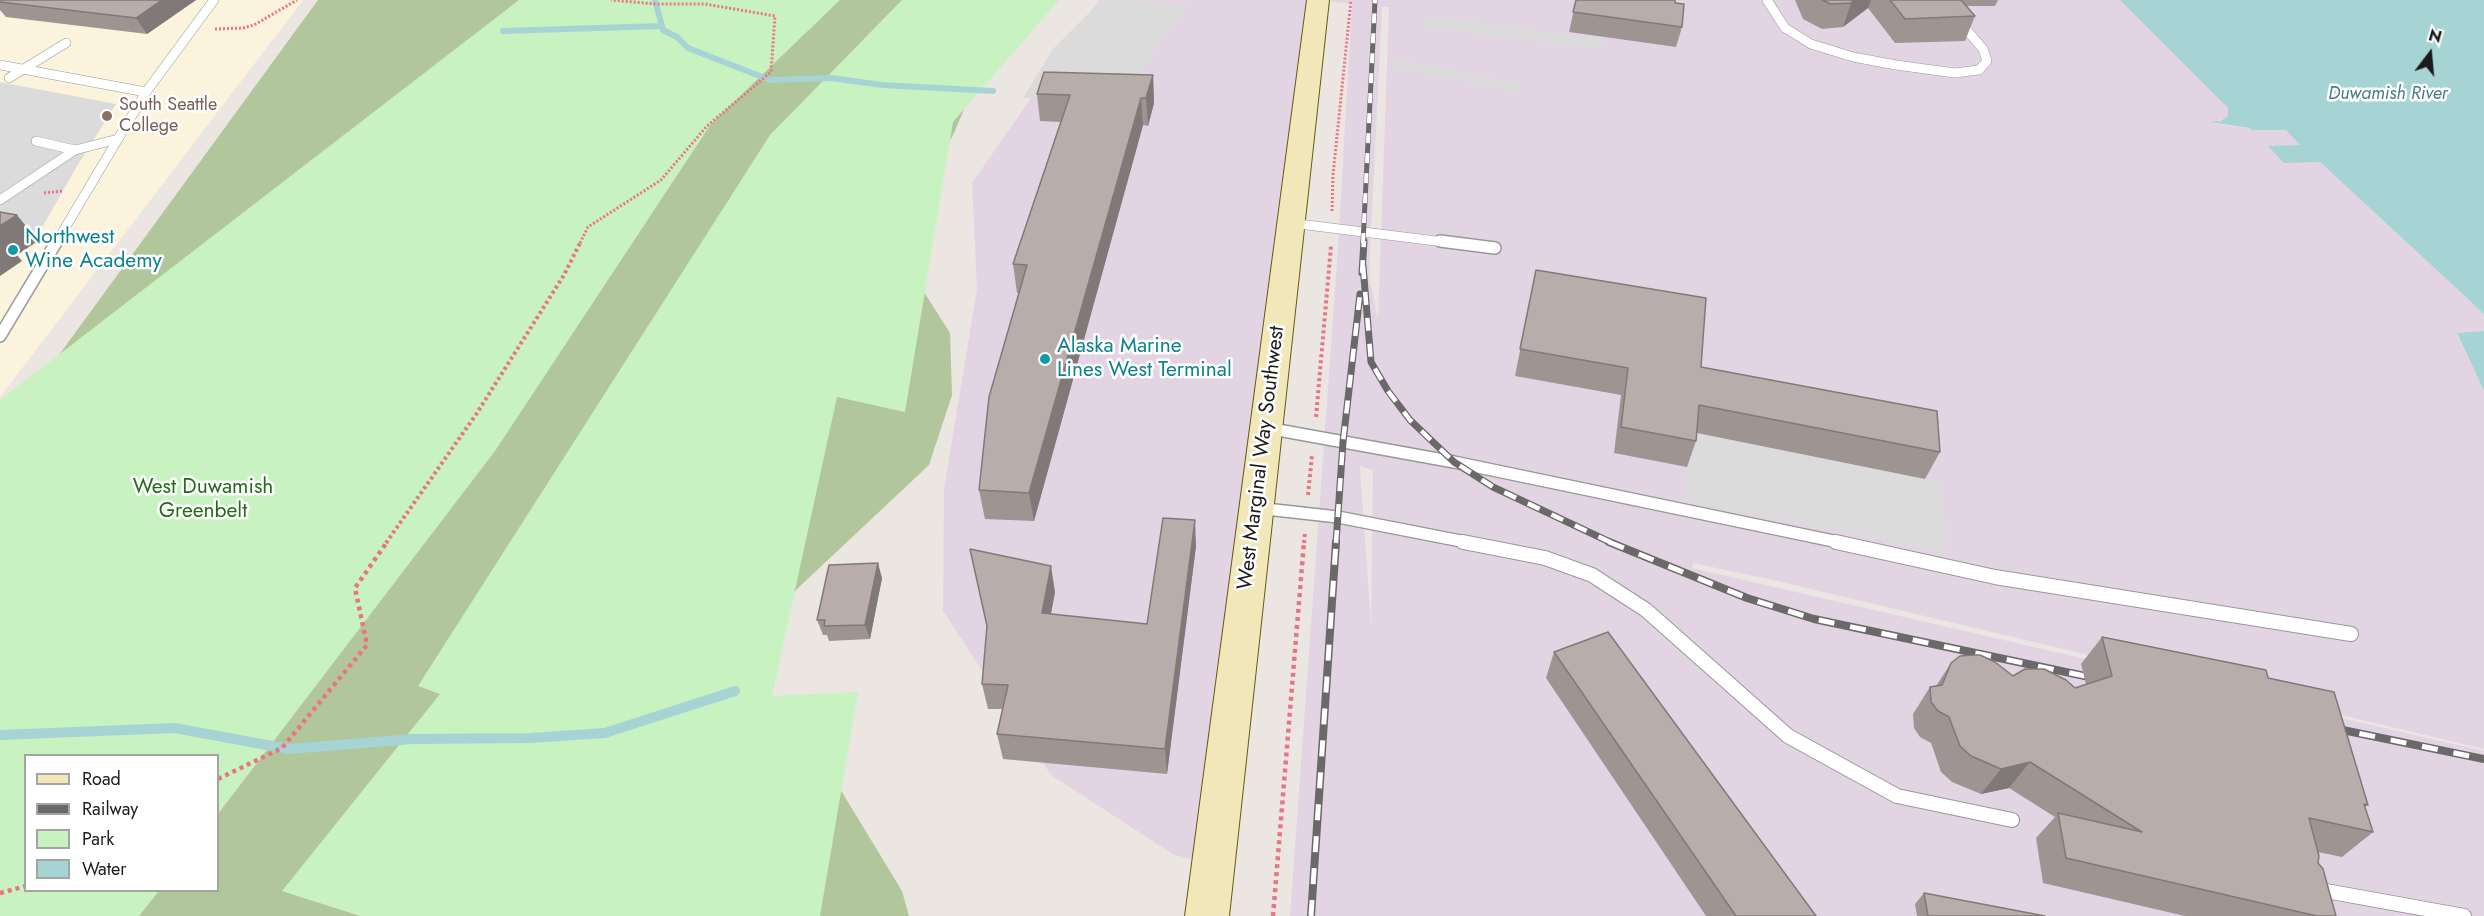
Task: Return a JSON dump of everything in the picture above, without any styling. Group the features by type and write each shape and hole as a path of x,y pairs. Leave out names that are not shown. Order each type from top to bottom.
{"main road":[{"name":"West Marginal Way Southwest","path":"1207,916 1317,0"}],"lane":[{"path":"0,336 146,92 214,0"},
{"path":"1767,0 1785,28 1811,44 1853,57 1954,74 1979,70 1987,61 1983,49 1941,0"},
{"path":"9,78 66,43"},
{"path":"0,65 146,92"},
{"path":"60,88 74,79"},
{"path":"106,96 120,87"},
{"path":"0,200 75,150 118,139"},
{"path":"36,141 75,150"},
{"path":"1291,223 1495,248"},
{"path":"1266,428 1454,462 1677,507 1995,577 2350,634"},
{"path":"1256,508 1338,517 1545,558 1592,575 1646,610 1788,736 1897,796 2012,820"},
{"path":"2297,885 2464,916"}],"path":[{"path":"193,29 243,28 254,25 297,0"},
{"path":"219,780 282,748 367,645 355,588 477,413 564,275 588,227 661,180 707,126 771,72 775,16 705,4 655,4 611,0"},
{"path":"0,893 24,887"}],"shaded area":[{"name":"South Seattle College","path":"0,0 303,0 0,397"},
{"path":"1099,0 1307,0 1235,868 1174,855 1051,775 943,611 944,489 977,289 972,183"},
{"path":"1102,0 1190,4 1123,98 1023,98 1053,49"},
{"path":"1321,0 2120,0 2228,108 2228,116 2213,123 2253,130 2286,130 2301,145 2268,147 2320,162 2484,314 2484,331 2457,334 2484,391 2484,749 1773,580 1693,563 1692,568 2484,751 2484,916 1290,916 1338,248 1352,4","holes":["1382,7 1389,7 1378,319 1369,275","1360,467 1373,470 1371,625"]},
{"path":"1432,16 1606,40 1604,50 1419,27"},
{"path":"1396,59 1522,84 1519,93 1390,67"},
{"path":"0,82 116,104 36,238 0,231"},
{"path":"1689,432 1942,482 1948,553 1683,501"}],"green space":[{"path":"318,0 1045,0 974,86 954,133 909,217 910,270 950,333 952,395 929,465 798,588 714,673 831,774 902,891 909,916 0,916 32,392"},
{"name":"West Duwamish Greenbelt","path":"519,0 840,0 711,124 495,451 219,813 219,754 24,754 24,892 158,892 139,916 0,916 0,400"},
{"path":"902,0 1059,0 953,122 905,412 837,397 772,696 858,692 820,916 360,916 282,891 440,694 418,686 770,135"}],"water":[{"name":"Duwamish River","path":"2120,0 2484,0 2484,314 2320,162 2284,163 2268,146 2300,145 2286,130 2252,130 2210,122 2220,121 2228,116 2228,108"},
{"path":"2484,331 2484,391 2457,333"}],"building":[{"path":"0,0 162,0 136,18 0,2"},
{"path":"1576,0 1675,0 1675,3 1684,4 1682,27 1573,12"},
{"path":"1822,0 1855,0 1851,3 1831,4"},
{"path":"1890,0 1961,0 1975,16 1905,19"},
{"name":"Alaska Marine Lines West Terminal","path":"1044,72 1153,75 1146,98 1141,98 1029,493 979,490 989,397 1027,265 1013,264 1070,95 1037,94"},
{"path":"0,212 17,215 0,226"},
{"path":"1536,270 1706,298 1701,367 1937,411 1940,452 1699,405 1696,441 1621,427 1628,368 1520,349"},
{"path":"1163,518 1195,520 1165,749 997,734 1008,685 982,684 987,626 970,549 1051,566 1042,613 1147,624"},
{"path":"878,563 865,625 824,626 825,620 817,620 829,565"},
{"path":"1608,632 1816,916 1736,916 1554,652"},
{"path":"2102,637 2266,670 2268,678 2334,692 2368,805 2364,804 2373,832 2309,818 2319,856 2318,863 2323,869 2336,916 2317,916 2066,858 2058,813 2142,832 2030,762 2001,769 1971,756 1960,746 1949,717 1938,711 1931,702 1930,687 1942,685 1951,663 1960,656 1980,655 1995,662 2013,676 2025,669 2044,669 2066,680 2075,688 2112,676"},
{"path":"1924,893 2045,916 1928,916"}],"waterway":[{"path":"655,0 663,30 677,37 688,48 770,80 831,78 882,85 993,91"},
{"path":"503,31 661,26"},
{"path":"0,735 175,728 288,749 413,739 530,738 605,733 735,691"}],"railway":[{"path":"1363,243 1375,0"},
{"path":"1362,273 1364,241"},
{"path":"1363,266 1371,362 1388,391 1410,420 1454,462 1493,487 1612,543"},
{"path":"1336,543 1343,442 1360,294"},
{"path":"1311,916 1336,542"},
{"path":"1609,542 1747,598 1814,619 2099,679"},
{"path":"2328,727 2484,759"}],"place":[{"name":"South Seattle College","path":"107,116"},
{"name":"Northwest Wine Academy","path":"13,250"},
{"name":"Alaska Marine Lines West Terminal","path":"1045,359"}]}
